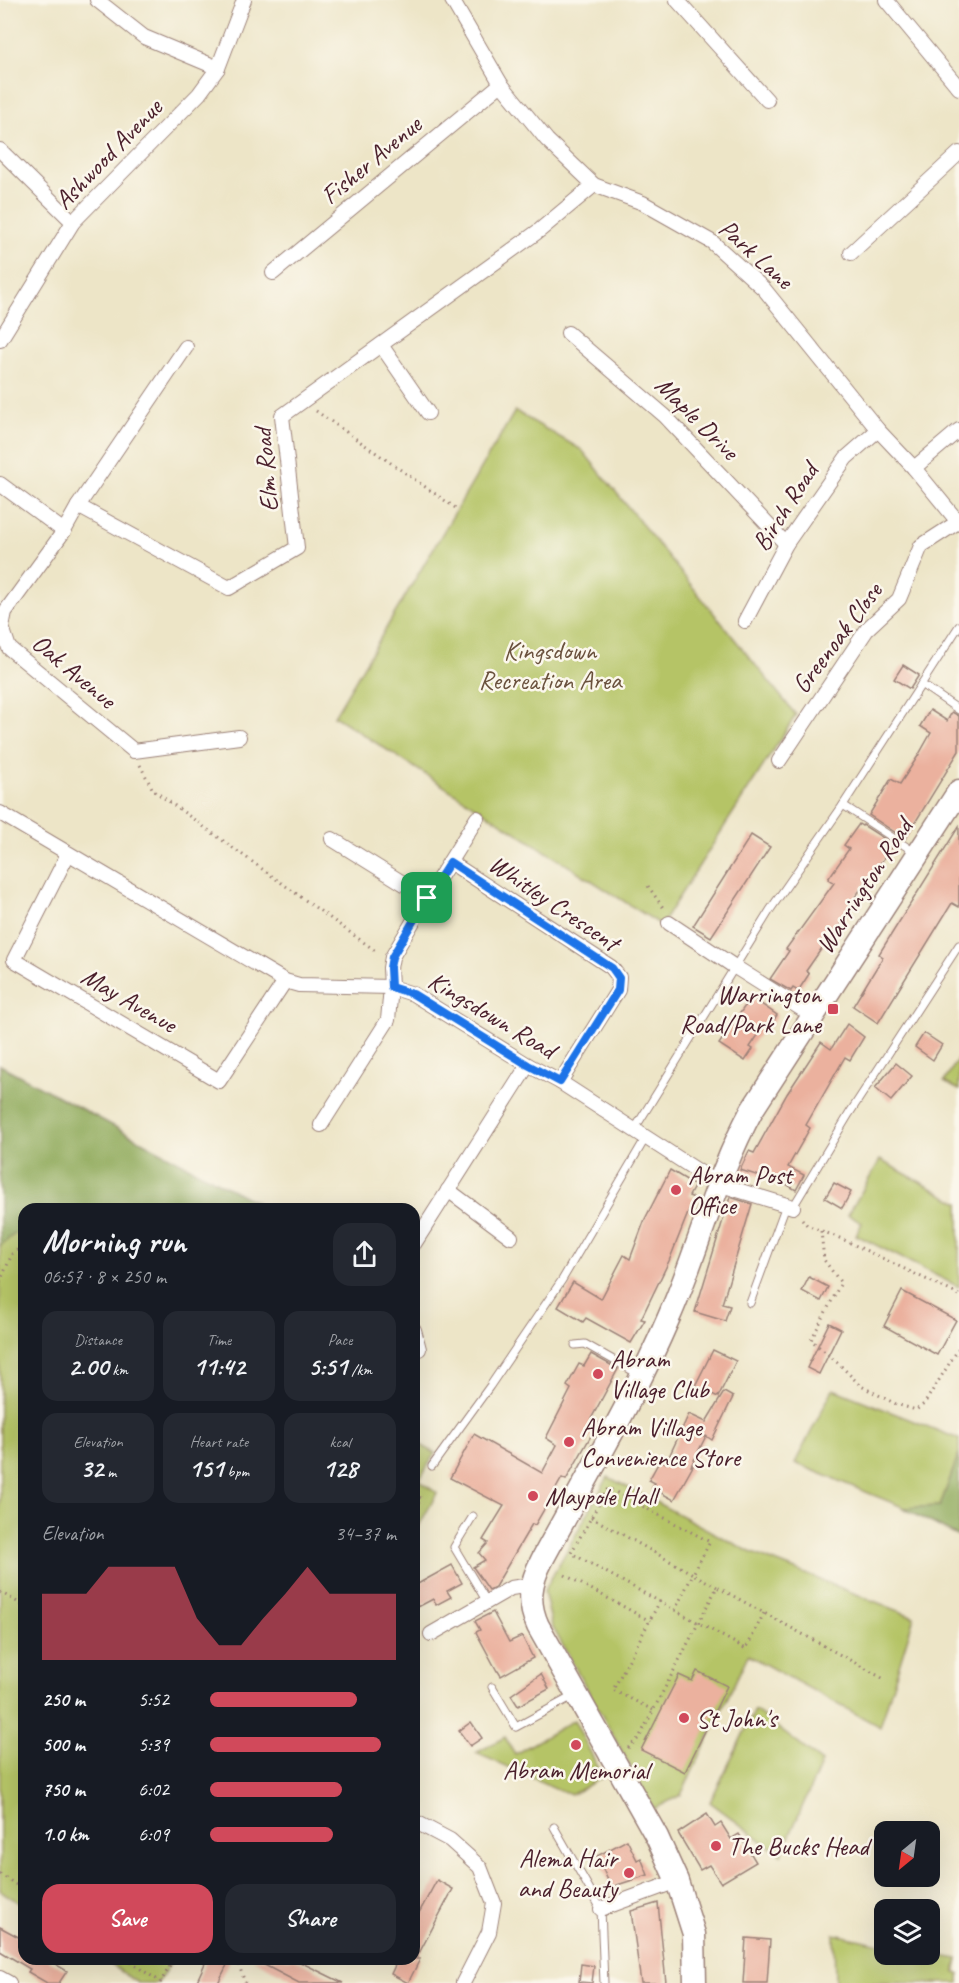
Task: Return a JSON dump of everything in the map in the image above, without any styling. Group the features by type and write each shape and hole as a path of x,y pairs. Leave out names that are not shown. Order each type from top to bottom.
{"main road":[{"name":"Warrington Road","path":"695,1983 694,1934 677,1881 657,1837 534,1616 530,1602 531,1586 542,1560 650,1361 684,1284 732,1149 752,1110 959,791"}],"street":[{"path":"97,0 144,37 218,68"},
{"name":"Ashwood Avenue","path":"0,340 73,222 199,94 218,68 244,0"},
{"name":"Park Lane","path":"452,0 501,84 547,140 594,185 643,204 712,242 764,289 878,430 914,468 959,523"},
{"path":"677,0 767,100"},
{"path":"886,0 959,88"},
{"name":"Fisher Avenue","path":"273,273 501,84"},
{"path":"0,150 73,222"},
{"path":"851,253 959,153"},
{"name":"Elm Road","path":"78,506 229,588 297,548 282,416 540,230 594,185"},
{"name":"Maple Drive","path":"568,333 665,416 786,544"},
{"path":"381,345 428,413"},
{"name":"Oak Avenue","path":"134,751 9,648 2,627 5,612 64,531 78,506 186,347"},
{"name":"Birch Road","path":"745,621 786,544 846,458 878,430"},
{"path":"914,468 959,430"},
{"path":"0,484 64,531"},
{"name":"Greenoak Close","path":"779,761 868,628 899,599 921,546 959,523"},
{"path":"134,751 239,737"},
{"name":"Kingsdown Road","path":"0,813 285,981 299,985 391,987 413,994 528,1065 560,1082 718,1184 789,1206"},
{"name":"Whitley Crescent","path":"321,1125 388,1020 391,962 427,898 477,818"},
{"path":"332,839 427,898"},
{"name":"May Avenue","path":"68,854 14,960 219,1081 285,981"},
{"name":"Whitley Crescent","path":"450,862 612,968 619,978 618,990 560,1082"},
{"path":"669,923 813,1016"},
{"path":"420,1234 528,1065"},
{"path":"448,1190 511,1237"},
{"path":"431,1634 511,1588 531,1586"},
{"path":"420,1824 450,1840 480,1867 494,1902 489,1932 463,1983"},
{"path":"601,1909 677,1881"},
{"path":"0,1978 9,1983"}],"lane":[{"path":"634,1130 770,910 843,805 959,626"},
{"path":"921,684 959,710"},
{"path":"843,805 918,854"},
{"path":"750,1303 789,1206 959,945"},
{"path":"432,1466 562,1280 645,1139"},
{"path":"575,1345 585,1344 642,1376"},
{"path":"473,1516 454,1547 487,1602"},
{"path":"492,1687 516,1727 576,1694"},
{"path":"554,1827 601,1909 604,1983"}],"path":[{"path":"302,402 457,509"},
{"path":"134,751 153,790 391,962"},
{"path":"648,886 665,910 669,923"},
{"path":"789,1206 807,1226 959,1295"},
{"path":"821,1231 824,1260 841,1283 811,1340 861,1386 896,1404 916,1410 924,1404 959,1348"},
{"path":"0,1282 12,1254 18,1250"},
{"path":"675,1610 710,1542 608,1488 572,1553 660,1601 675,1610 746,1649 764,1613"},
{"path":"591,1517 886,1680"},
{"path":"565,1575 650,1621"},
{"path":"614,1762 639,1738 717,1587"},
{"path":"0,1592 18,1602"},
{"path":"653,1710 613,1690 660,1601"},
{"path":"0,1874 18,1886"},
{"path":"134,1965 160,1982 170,1965"},
{"path":"239,1965 245,1983"}],"green space":[{"name":"Kingsdown Recreation Area","path":"515,411 582,450 796,715 661,925 334,716"},
{"path":"959,1057 959,1090 944,1082"},
{"path":"0,1065 257,1203 18,1203 18,1231 0,1246"},
{"path":"880,1160 959,1203 959,1287 856,1235 862,1223 848,1215"},
{"path":"18,1231 18,1902 0,1890 0,1246"},
{"path":"833,1389 959,1439 959,1454 940,1506 905,1508 795,1463"},
{"path":"420,1444 435,1453 420,1479"},
{"path":"959,1454 959,1537 903,1508 940,1506"},
{"path":"608,1477 750,1552 914,1617 880,1727 748,1655 681,1795 654,1809 552,1626 544,1591"},
{"path":"420,1482 437,1493 420,1524"},
{"path":"755,1710 822,1762 781,1855 710,1802"},
{"path":"574,1720 603,1777 571,1795 476,1753 505,1737 515,1754"},
{"path":"834,1934 874,1943 874,1965 940,1965 940,1956 958,1959 955,1972 959,1973 959,1983 835,1983"},
{"path":"112,1965 169,1965 158,1983 138,1983"}],"building":[{"path":"903,665 919,675 910,689 894,679"},
{"path":"930,710 947,721 952,712 959,716 959,751 905,839 869,815 891,779 900,784 918,756 931,733 920,726"},
{"path":"859,824 894,845 855,897 846,918 836,932 833,932 806,971 809,974 798,991 793,988 791,991 770,979 789,951 786,949 834,883 828,879 849,849 844,845"},
{"path":"959,826 959,907 952,903 878,1023 853,1006 883,957 879,954"},
{"path":"751,835 770,847 711,937 693,926"},
{"path":"751,997 777,1015 770,1026 766,1023 750,1047 753,1049 745,1061 719,1044"},
{"path":"847,1024 864,1037 850,1060 845,1057 806,1125 810,1128 788,1167 804,1175 796,1190 786,1184 740,1170 749,1151 754,1153 787,1094 821,1042 831,1049"},
{"path":"924,1033 942,1045 933,1060 915,1047"},
{"path":"896,1063 912,1076 891,1101 875,1088"},
{"path":"670,1170 695,1185 689,1196 694,1198 669,1261 641,1319 645,1320 631,1343 586,1318 583,1322 558,1307 573,1282 601,1299 624,1255 630,1259 645,1219"},
{"path":"834,1183 851,1192 842,1208 825,1198"},
{"path":"730,1197 752,1204 722,1304 730,1306 725,1321 695,1312"},
{"path":"809,1277 828,1287 821,1301 802,1291"},
{"path":"902,1291 956,1320 937,1355 884,1326"},
{"path":"829,1323 841,1329 819,1374 807,1368"},
{"path":"713,1350 736,1361 718,1397 695,1386"},
{"path":"591,1354 618,1369 591,1419 600,1423 566,1480 562,1478 535,1525 532,1524 495,1587 489,1590 473,1567 485,1560 479,1553 488,1543 483,1540 504,1506 450,1478 474,1434 542,1473 557,1445 546,1438 571,1389 567,1386 579,1364 584,1366"},
{"path":"724,1392 733,1397 712,1440 706,1436 674,1500 652,1488 655,1483 649,1480 660,1460 666,1463 689,1414 706,1422"},
{"path":"452,1565 462,1583 447,1591 451,1597 436,1605 433,1599 420,1606 420,1583"},
{"path":"493,1612 509,1642 522,1636 533,1658 501,1676 476,1632 480,1630 475,1621"},
{"name":"St John's","path":"697,1671 727,1686 685,1772 641,1750 679,1675 692,1681"},
{"path":"541,1674 549,1689 518,1706 511,1695"},
{"path":"471,1722 482,1738 470,1746 459,1731"},
{"name":"The Bucks Head","path":"707,1814 715,1827 721,1823 731,1839 739,1834 756,1862 721,1883 709,1865 700,1870 678,1833"},
{"path":"627,1840 637,1860 641,1858 648,1875 611,1887 597,1856"},
{"path":"437,1880 453,1889 420,1951 420,1911"},
{"path":"658,1903 666,1983 641,1983 631,1911"},
{"path":"0,1927 18,1937 18,1962 0,1951"},
{"path":"746,1938 770,1940 767,1983 743,1983"},
{"path":"581,1964 594,1966 592,1983 579,1982"},
{"path":"23,1965 57,1965 67,1971 59,1983 47,1983 28,1972 30,1969"},
{"path":"204,1965 227,1965 218,1983 196,1983"},
{"path":"264,1965 306,1965 343,1983 299,1983"},
{"path":"395,1965 417,1965 408,1983 391,1974"}],"place":[{"name":"Warrington Road/Park Lane","path":"833,1009"},
{"name":"Abram Post Office","path":"676,1190"},
{"name":"Abram Village Club","path":"598,1374"},
{"name":"Abram Village Convenience Store","path":"569,1442"},
{"name":"Maypole Hall","path":"533,1496"},
{"name":"St John's","path":"684,1718"},
{"name":"Abram Memorial","path":"576,1745"},
{"name":"The Bucks Head","path":"716,1846"},
{"name":"Alema Hair and Beauty","path":"629,1873"}],"route":[{"path":"450,862 612,968 619,978 618,990 560,1082 528,1065 413,994 391,987 392,957 427,898 450,862"}]}
